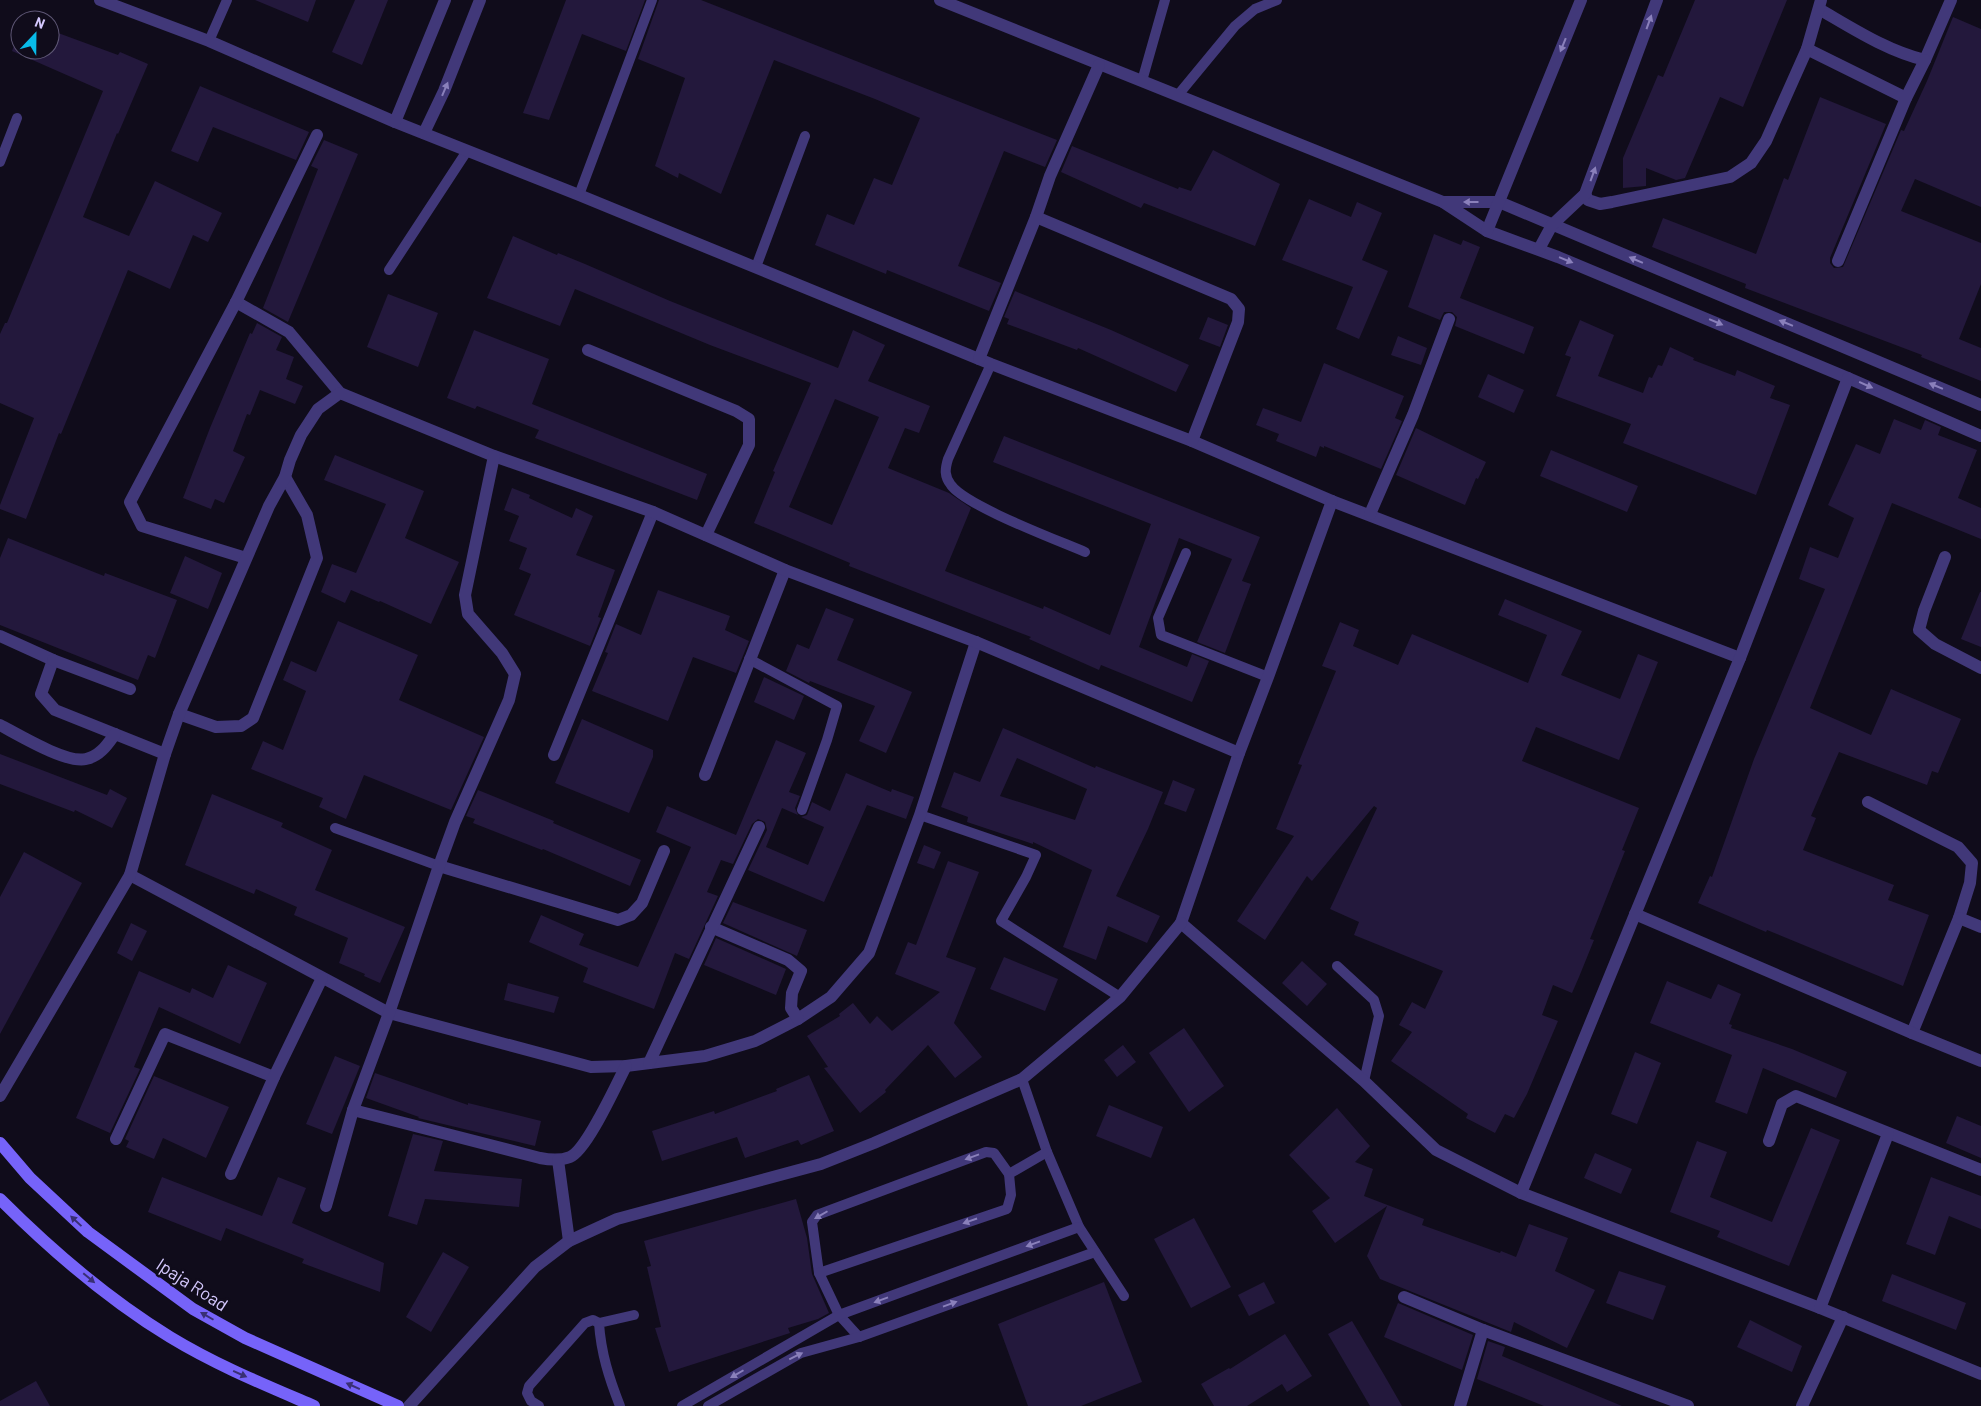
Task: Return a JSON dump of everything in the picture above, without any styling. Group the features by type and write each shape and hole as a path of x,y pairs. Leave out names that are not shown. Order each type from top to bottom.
{"main road":[{"name":"Ipaja Road","path":"0,1144 30,1178 88,1232 193,1308 245,1338 398,1406"},
{"path":"0,1199 114,1299 170,1337 222,1366 314,1406"}],"street":[{"path":"100,0 209,41 395,122 579,194 985,361 1192,440 1332,501 1370,514 1740,658"},
{"path":"395,122 445,0"},
{"path":"424,133 444,91 480,0"},
{"path":"940,0 1443,202 1487,231 1539,249 1848,378 1981,436"},
{"path":"1487,231 1581,0"},
{"path":"1539,249 1552,225 1585,194 1657,0"},
{"path":"1838,261 1906,98 1951,0"},
{"path":"1585,194 1588,200 1600,204 1612,202 1730,177 1751,163 1766,141 1807,49 1820,4 1862,33 1911,56 1925,60"},
{"path":"1807,49 1906,98"},
{"path":"985,361 1050,176 1099,64"},
{"path":"246,558 142,526 130,502 236,302 317,136"},
{"path":"1443,202 1499,202 1981,405"},
{"path":"1036,217 1231,299 1239,309 1238,322 1192,440"},
{"path":"236,302 289,332 340,393 494,456 653,512 785,570 976,642 1239,753"},
{"path":"1370,514 1413,415 1449,320"},
{"path":"588,350 736,411 749,419 749,445 706,534"},
{"path":"1520,1193 1740,658 1848,378"},
{"path":"0,1096 130,875 165,754 179,714 246,558 269,506 285,477 301,435 318,409 340,393"},
{"path":"326,1206 353,1110 389,1013 455,822 509,700 515,674 502,653 468,614 465,595 494,456"},
{"path":"179,714 216,727 241,726 253,718 317,558 307,515 285,477"},
{"path":"409,1406 536,1267 569,1241 617,1219 821,1164 1022,1079 1120,997 1181,923 1239,753 1332,501"},
{"path":"554,755 653,512"},
{"path":"1945,557 1924,611 1919,630 1935,644 1981,668"},
{"path":"704,775 785,570"},
{"path":"0,636 53,660 130,689"},
{"path":"130,875 389,1013 591,1067 626,1066 705,1056 755,1041 798,1018 831,997 869,954 920,815 976,642"},
{"path":"53,660 41,694 55,710 165,754"},
{"path":"0,726 66,758 86,759 103,751 115,734"},
{"path":"1868,802 1958,847 1972,863 1970,883 1959,918 1912,1033"},
{"path":"649,1063 759,827"},
{"path":"440,866 618,920 631,915 642,903 664,851"},
{"path":"1635,914 1981,1061"},
{"path":"1959,918 1981,927"},
{"path":"1181,923 1364,1081 1436,1150 1520,1193 1843,1317 1981,1374"},
{"path":"711,927 788,960 801,971 792,993 790,1008 798,1018"},
{"path":"231,1174 274,1077 322,978"},
{"path":"116,1139 165,1034 274,1077"},
{"path":"353,1110 540,1158 558,1160 572,1156 584,1145 626,1066"},
{"path":"1769,1141 1782,1104 1796,1096 1981,1170"},
{"path":"1820,1308 1888,1134"},
{"path":"558,1160 569,1241"},
{"path":"1404,1297 1483,1330 1688,1406"},
{"path":"1802,1406 1843,1317"},
{"path":"1460,1406 1483,1330"}],"lane":[{"path":"209,41 227,0"},
{"path":"579,194 652,0"},
{"path":"1142,81 1165,0"},
{"path":"1178,95 1235,26 1255,9 1277,0"},
{"path":"0,162 17,118"},
{"path":"756,267 805,136"},
{"path":"389,270 467,151"},
{"path":"985,361 948,459 945,469 946,476 952,486 982,507 1085,552"},
{"path":"1186,554 1158,618 1161,635 1268,677"},
{"path":"749,659 837,706 802,810"},
{"path":"920,815 1036,855 1001,921 1120,997"},
{"path":"334,828 440,866"},
{"path":"1337,966 1374,1000 1379,1016 1364,1081"},
{"path":"1022,1079 1047,1152 1079,1228 1124,1296"},
{"path":"819,1273 1007,1209 1011,1195 1009,1174 994,1153 986,1152 817,1216 812,1222 819,1273 839,1315 859,1337"},
{"path":"1009,1174 1047,1152"},
{"path":"682,1406 839,1315 1079,1228"},
{"path":"708,1406 801,1354 859,1337 1096,1252"},
{"path":"539,1406 531,1401 527,1393 530,1386 585,1323 593,1320 600,1323 634,1315"},
{"path":"600,1323 601,1346 606,1369 620,1406"}],"building":[{"path":"255,0 316,0 308,22"},
{"path":"355,0 388,0 362,65 332,52"},
{"path":"566,0 645,0 626,51 582,34 549,120 523,113"},
{"path":"659,0 701,0 1057,140 1045,167 1004,151 958,266 1001,283 989,311 887,270 886,274 815,245 827,214 854,225 874,178 892,185 920,118 774,60 721,194 679,173 678,178 655,166 685,78 638,59"},
{"path":"1695,0 1787,0 1743,107 1720,97 1685,178 1676,180 1646,168 1646,186 1623,188 1623,158 1658,75 1663,77"},
{"path":"1953,17 1981,29 1981,207 1915,179 1901,211 1981,243 1981,284 1959,339 1981,348 1981,381 1921,357 1922,355 1745,288 1746,284 1652,247 1663,218 1756,254 1784,178 1788,180 1820,97 1886,124 1830,258 1830,263 1834,268 1843,267 1901,130 1904,131"},
{"path":"60,34 118,55 120,52 148,64 117,133 83,217 129,236 155,181 222,213 208,242 193,235 170,289 128,270 61,434 59,433 26,519 0,509 34,418 0,403 0,334 5,323 7,323 103,91 32,60 60,60"},
{"path":"200,86 309,132 296,160 213,127 198,162 171,151"},
{"path":"324,140 358,154 288,322 263,308 318,169 311,166"},
{"path":"1072,146 1178,189 1179,187 1191,191 1213,150 1280,184 1255,246 1144,203 1141,208 1061,172"},
{"path":"1309,199 1351,217 1357,202 1382,213 1362,260 1388,271 1359,339 1336,329 1353,287 1282,260"},
{"path":"1434,234 1461,245 1463,240 1480,247 1460,298 1534,327 1524,354 1455,326 1457,317 1452,312 1444,312 1440,320 1408,307"},
{"path":"513,236 838,368 853,330 885,345 868,381 930,406 919,433 905,428 888,468 949,493 971,508 945,571 1043,609 1044,606 1110,635 1151,524 993,462 1004,436 1260,537 1242,581 1251,584 1225,653 1197,642 1232,559 1179,538 1139,647 1187,667 1192,654 1209,661 1192,702 1101,665 1099,670 1029,639 1031,637 849,566 850,563 754,523 775,472 773,471 811,383 710,345 575,289 560,326 487,298","holes":["835,399 879,417 832,525 789,507"]},
{"path":"1015,291 1111,330 1189,365 1176,392 1078,348 1077,350 1007,324 1009,319 1004,317"},
{"path":"388,294 438,313 418,367 367,347"},
{"path":"1208,317 1228,325 1220,347 1199,339"},
{"path":"1580,320 1614,335 1598,376 1643,393 1649,377 1652,378 1658,365 1662,366 1670,347 1694,358 1693,360 1735,376 1737,370 1775,386 1770,398 1790,405 1756,495 1623,443 1631,424 1556,396 1571,357 1565,355"},
{"path":"257,323 282,337 276,350 294,357 286,379 303,386 295,404 260,390 250,415 247,414 233,451 245,457 224,503 215,499 211,509 183,498 250,333 252,334"},
{"path":"474,330 549,359 532,404 707,474 697,500 535,438 539,430 477,406 475,409 447,398"},
{"path":"1398,336 1427,348 1421,365 1391,355"},
{"path":"1324,363 1404,396 1395,418 1402,421 1381,469 1324,446 1324,448 1320,446 1316,457 1276,441 1279,434 1256,425 1263,408 1301,422"},
{"path":"1488,374 1524,390 1514,413 1478,397"},
{"path":"1894,419 1921,430 1925,420 1941,427 1938,435 1977,450 1958,498 1981,508 1981,539 1892,503 1810,708 1871,735 1891,689 1961,719 1938,773 1932,771 1927,785 1839,752 1811,816 1816,818 1803,850 1894,885 1888,900 1929,915 1903,986 1698,903 1710,876 1712,877 1754,759 1825,589 1799,579 1810,547 1838,558 1854,518 1828,505 1856,444 1880,454"},
{"path":"1416,428 1486,462 1478,479 1476,478 1465,505 1396,475"},
{"path":"1551,450 1638,486 1627,512 1540,476"},
{"path":"335,455 424,491 405,538 459,562 431,624 351,590 345,603 321,592 332,564 356,573 386,504 324,480"},
{"path":"512,488 530,495 529,498 572,518 576,508 593,516 576,555 615,570 598,617 601,618 590,646 514,615 531,574 519,569 527,548 509,541 519,516 504,510"},
{"path":"8,538 104,576 105,573 177,600 155,658 148,655 138,680 0,625 0,558"},
{"path":"185,556 222,573 208,609 170,593"},
{"path":"658,590 730,616 725,630 749,641 736,673 693,657 668,721 592,691 608,653 605,652 616,624 641,635"},
{"path":"1981,592 1981,647 1961,639"},
{"path":"1505,599 1582,631 1561,675 1620,699 1638,654 1658,662 1619,760 1536,727 1522,761 1639,808 1622,850 1625,851 1590,939 1594,940 1572,993 1553,985 1542,1015 1558,1021 1527,1094 1514,1118 1505,1114 1495,1133 1466,1118 1468,1114 1391,1061 1412,1032 1399,1025 1412,1002 1425,1009 1443,971 1354,935 1359,922 1330,909 1377,808 1374,806 1312,881 1307,876 1265,940 1237,921 1294,836 1276,829 1302,765 1298,764 1336,671 1322,666 1340,622 1359,630 1353,646 1398,665 1412,634 1528,683 1547,635 1498,615"},
{"path":"826,608 854,619 837,660 912,692 886,753 859,741 875,706 810,681 809,683 786,671 797,644 809,649"},
{"path":"338,621 418,655 399,700 484,737 451,810 364,775 346,819 319,807 323,798 251,769 263,741 283,750 306,691 283,680 291,661 316,672"},
{"path":"764,677 804,696 794,720 754,702"},
{"path":"582,719 653,750 653,757 629,813 555,783"},
{"path":"1003,728 1095,768 1096,766 1163,792 1148,829 1116,896 1160,916 1147,943 1108,926 1096,960 1063,947 1092,870 1033,842 1033,844 967,822 968,817 941,807 954,772 980,782","holes":["1017,758 1087,789 1075,820 1000,796"]},
{"path":"776,740 806,753 789,792 800,796 795,808 798,815 782,808 766,847 808,865 824,827 801,817 807,815 812,802 830,811 846,773 891,792 892,789 914,797 906,819 867,805 824,902 748,870 767,830 765,822 758,819 752,824 733,864 721,860 707,892 718,896 689,959 675,953 654,1009 583,982 588,968 529,942 541,915 584,934 579,945 638,967 691,847 656,832 667,806 736,835"},
{"path":"0,754 107,795 110,789 127,798 112,828 75,810 74,812 0,784"},
{"path":"1173,780 1195,789 1186,812 1164,804"},
{"path":"478,790 554,821 553,823 641,860 630,886 543,849 473,823 475,819 466,816"},
{"path":"212,794 283,823 281,827 332,850 315,890 405,927 380,983 364,976 365,974 339,963 348,938 294,915 297,907 256,889 254,894 185,865"},
{"path":"924,845 941,852 934,869 917,863"},
{"path":"24,852 82,883 0,1034 0,897"},
{"path":"948,861 979,872 946,957 976,968 954,1023 982,1057 955,1078 928,1045 885,1090 886,1092 860,1113 824,1068 828,1067 807,1036 840,1016 839,1014 853,1003 870,1024 877,1016 892,1031 940,992 895,974 908,942 916,945"},
{"path":"733,902 807,930 797,956 723,923"},
{"path":"131,923 147,931 132,961 117,953"},
{"path":"716,938 786,969 776,995 704,965"},
{"path":"1004,957 1058,979 1045,1011 990,989"},
{"path":"1302,961 1327,984 1307,1006 1282,983"},
{"path":"228,965 267,983 240,1044 159,1007 134,1067 140,1069 110,1133 76,1118 139,971 190,993 192,988 213,998"},
{"path":"1667,981 1711,999 1718,984 1741,994 1729,1024 1732,1025 1731,1028 1792,1049 1847,1072 1836,1098 1763,1068 1747,1114 1715,1102 1732,1055 1650,1023"},
{"path":"508,983 559,997 554,1013 504,1000"},
{"path":"1184,1028 1224,1086 1189,1112 1149,1053"},
{"path":"1123,1045 1136,1062 1117,1077 1104,1060"},
{"path":"1635,1052 1661,1063 1637,1124 1611,1114"},
{"path":"335,1056 360,1066 332,1134 306,1124"},
{"path":"375,1073 468,1105 468,1103 541,1121 535,1146 418,1118 366,1098"},
{"path":"809,1075 834,1131 801,1145 798,1140 745,1158 737,1137 662,1161 652,1131 714,1111 715,1114 777,1091 776,1089"},
{"path":"154,1076 229,1107 206,1158 163,1138 154,1159 126,1147 129,1141 125,1139"},
{"path":"1109,1105 1163,1127 1151,1158 1096,1136"},
{"path":"1337,1108 1370,1146 1355,1162 1373,1169 1364,1196 1424,1219 1422,1225 1516,1257 1529,1224 1568,1238 1555,1271 1595,1290 1567,1348 1514,1322 1511,1332 1380,1279 1367,1256 1387,1206 1335,1243 1312,1211 1330,1198 1289,1155"},
{"path":"1957,1116 1981,1126 1981,1158 1946,1143"},
{"path":"1811,1128 1840,1140 1789,1266 1717,1237 1720,1231 1670,1212 1697,1141 1727,1152 1710,1197 1772,1222"},
{"path":"413,1134 443,1141 434,1171 522,1179 519,1207 425,1199 417,1225 388,1216"},
{"path":"1595,1153 1632,1169 1621,1194 1584,1178"},
{"path":"162,1177 262,1216 278,1177 306,1188 292,1223 384,1263 380,1292 302,1263 304,1259 226,1228 221,1241 148,1212"},
{"path":"1931,1177 1981,1196 1981,1229 1949,1216 1935,1255 1906,1244"},
{"path":"796,1199 807,1238 812,1274 829,1313 818,1319 788,1328 790,1333 669,1372 655,1328 661,1327 647,1267 651,1266 644,1241"},
{"path":"1194,1218 1231,1287 1191,1308 1154,1239"},
{"path":"443,1252 469,1267 431,1332 406,1317"},
{"path":"1619,1271 1666,1286 1653,1320 1606,1303"},
{"path":"1892,1274 1966,1303 1956,1330 1882,1301"},
{"path":"1104,1282 1142,1382 1081,1406 1028,1406 998,1324"},
{"path":"1264,1282 1275,1303 1249,1316 1238,1295"},
{"path":"1398,1303 1473,1335 1462,1370 1384,1337"},
{"path":"1750,1320 1802,1346 1792,1372 1737,1347"},
{"path":"1352,1321 1402,1406 1370,1406 1328,1334"},
{"path":"1285,1334 1312,1376 1287,1392 1282,1384 1247,1406 1214,1406 1201,1384 1230,1369"},
{"path":"1488,1341 1505,1347 1502,1356 1622,1406 1544,1406 1477,1379"},
{"path":"36,1381 50,1406 0,1406 0,1401"}]}
